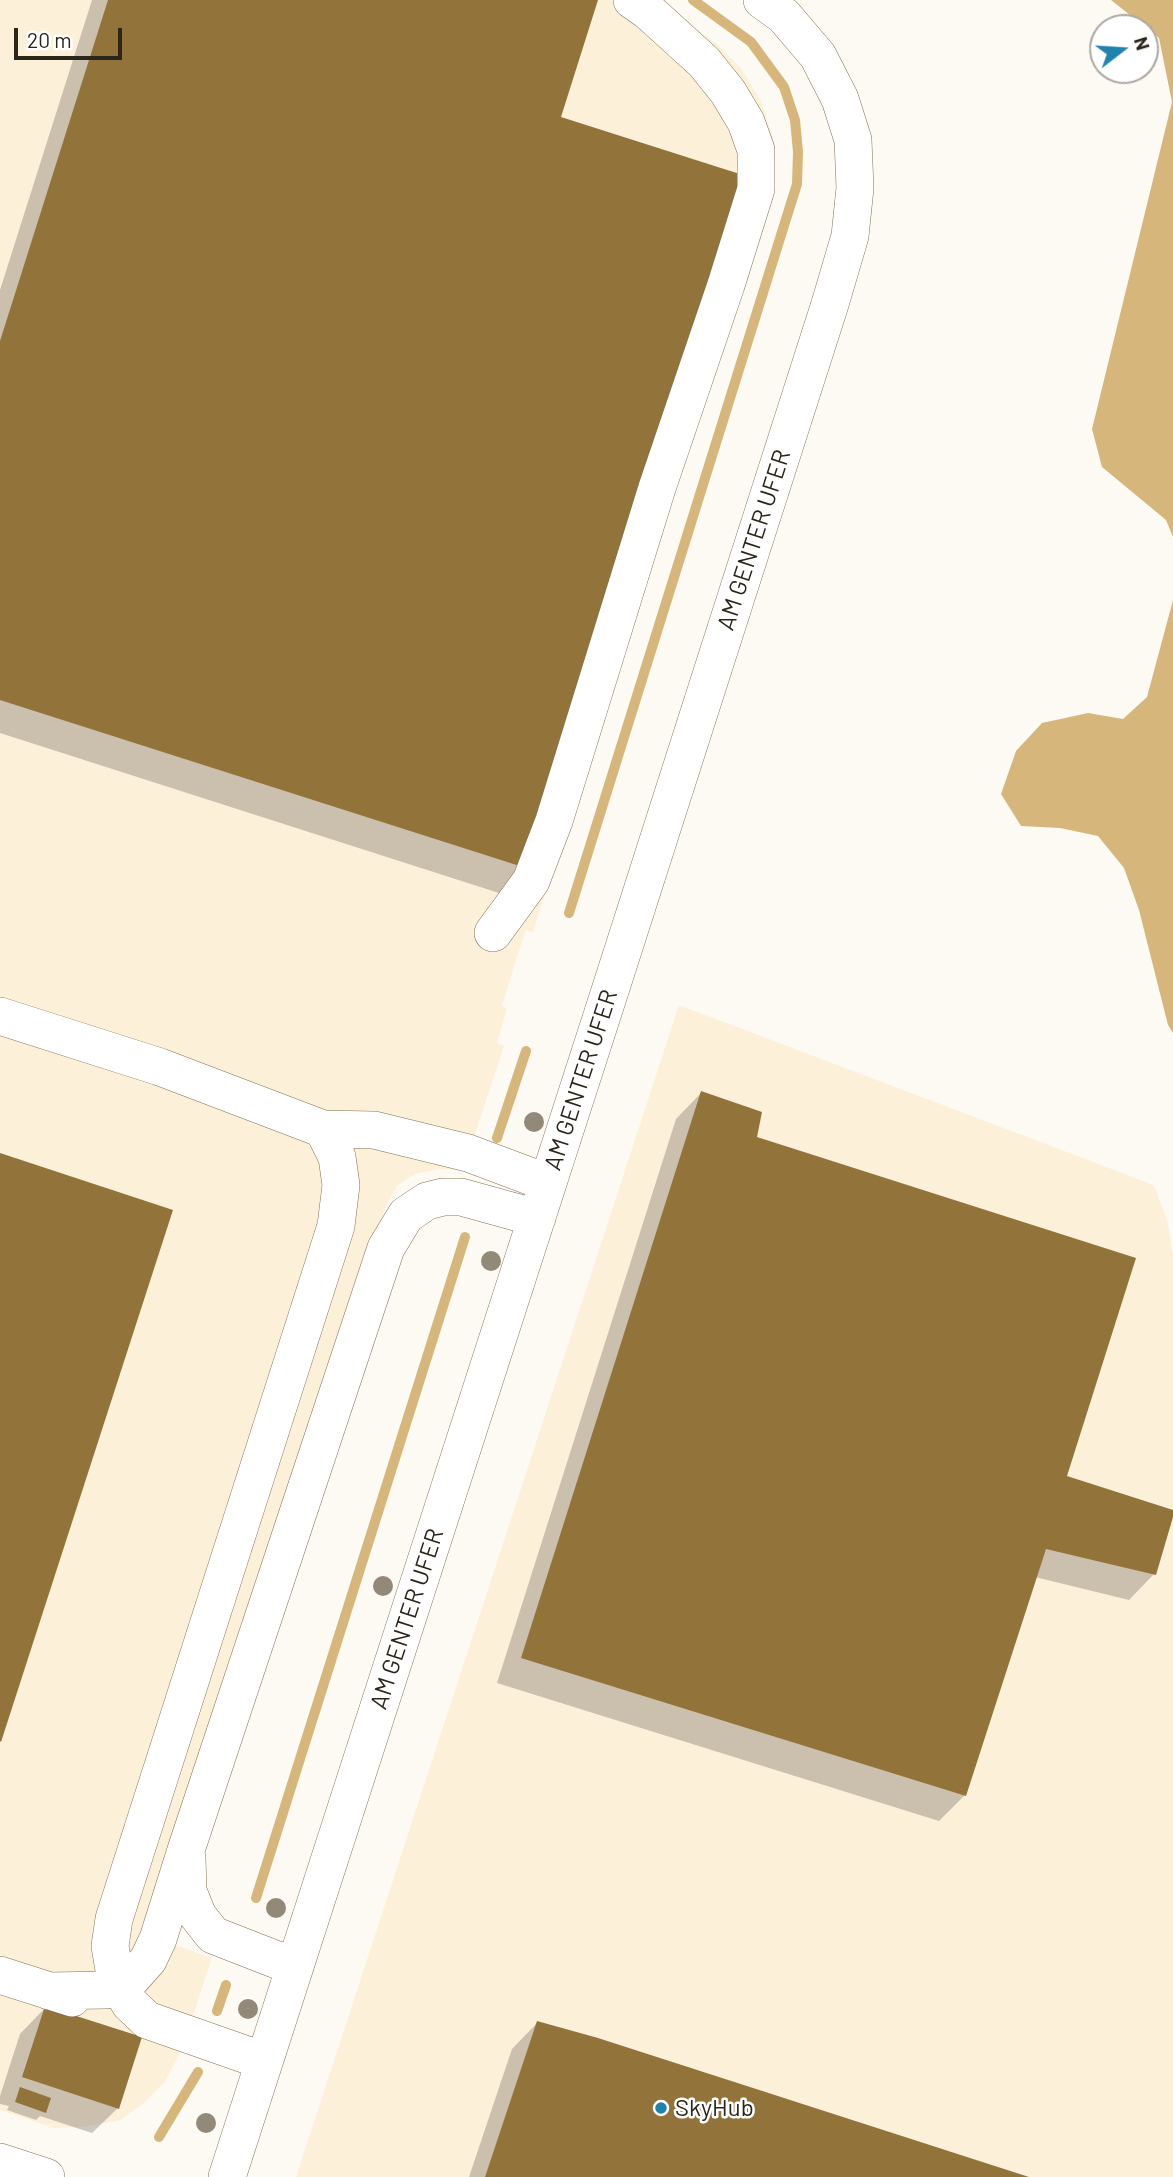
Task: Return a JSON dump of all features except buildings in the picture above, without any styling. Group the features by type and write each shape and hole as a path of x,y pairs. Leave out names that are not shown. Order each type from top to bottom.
{"street":[{"path":"493,933 531,881 554,821 657,488 756,189 756,150 746,122 728,92 704,62 632,0"},
{"name":"AM GENTER UFER","path":"227,2177 850,236 855,188 853,140 840,99 818,56 784,16 762,0"},
{"path":"0,1016 160,1067 323,1129 373,1130 468,1153 548,1182"},
{"path":"147,2020 130,2004 114,1970 110,1946 114,1919 336,1226 341,1185 337,1157 323,1129"},
{"path":"49,1991 105,1990 120,1987 148,1961 158,1939 386,1248 406,1215 427,1201 443,1197 461,1197 537,1218"},
{"path":"187,1847 188,1891 198,1916 213,1934 295,1966"},
{"path":"0,1975 147,2020 264,2061"},
{"path":"0,2162 46,2177"}],"shaded area":[{"path":"0,0 656,0 717,44 741,68 761,101 775,144 773,174 749,253 533,932 526,930 515,963 502,1006 507,1009 497,1043 504,1046 463,1170 440,1169 415,1174 397,1186 385,1208 144,1934 212,1958 182,2049 165,2082 144,2103 121,2120 83,2127 54,2128 0,2110"},
{"path":"1111,0 1173,0 1173,537 1166,520 1102,467 1092,429 1172,102 1159,38 1159,14 1129,14"},
{"path":"1173,600 1173,1033 1168,1025 1139,910 1124,868 1098,836 1060,828 1021,826 1001,794 1016,751 1042,723 1088,713 1123,719 1147,697"},
{"path":"679,1005 1154,1185 1167,1220 1173,1256 1173,2177 296,2177"}],"waterway":[{"path":"569,913 797,184 795,120 784,87 751,42 693,0"},
{"path":"497,1138 526,1051"},
{"path":"256,1898 465,1237"},
{"path":"217,2011 226,1985"},
{"path":"159,2137 198,2072"}],"place":[{"name":"SkyHub","path":"661,2108"}]}
